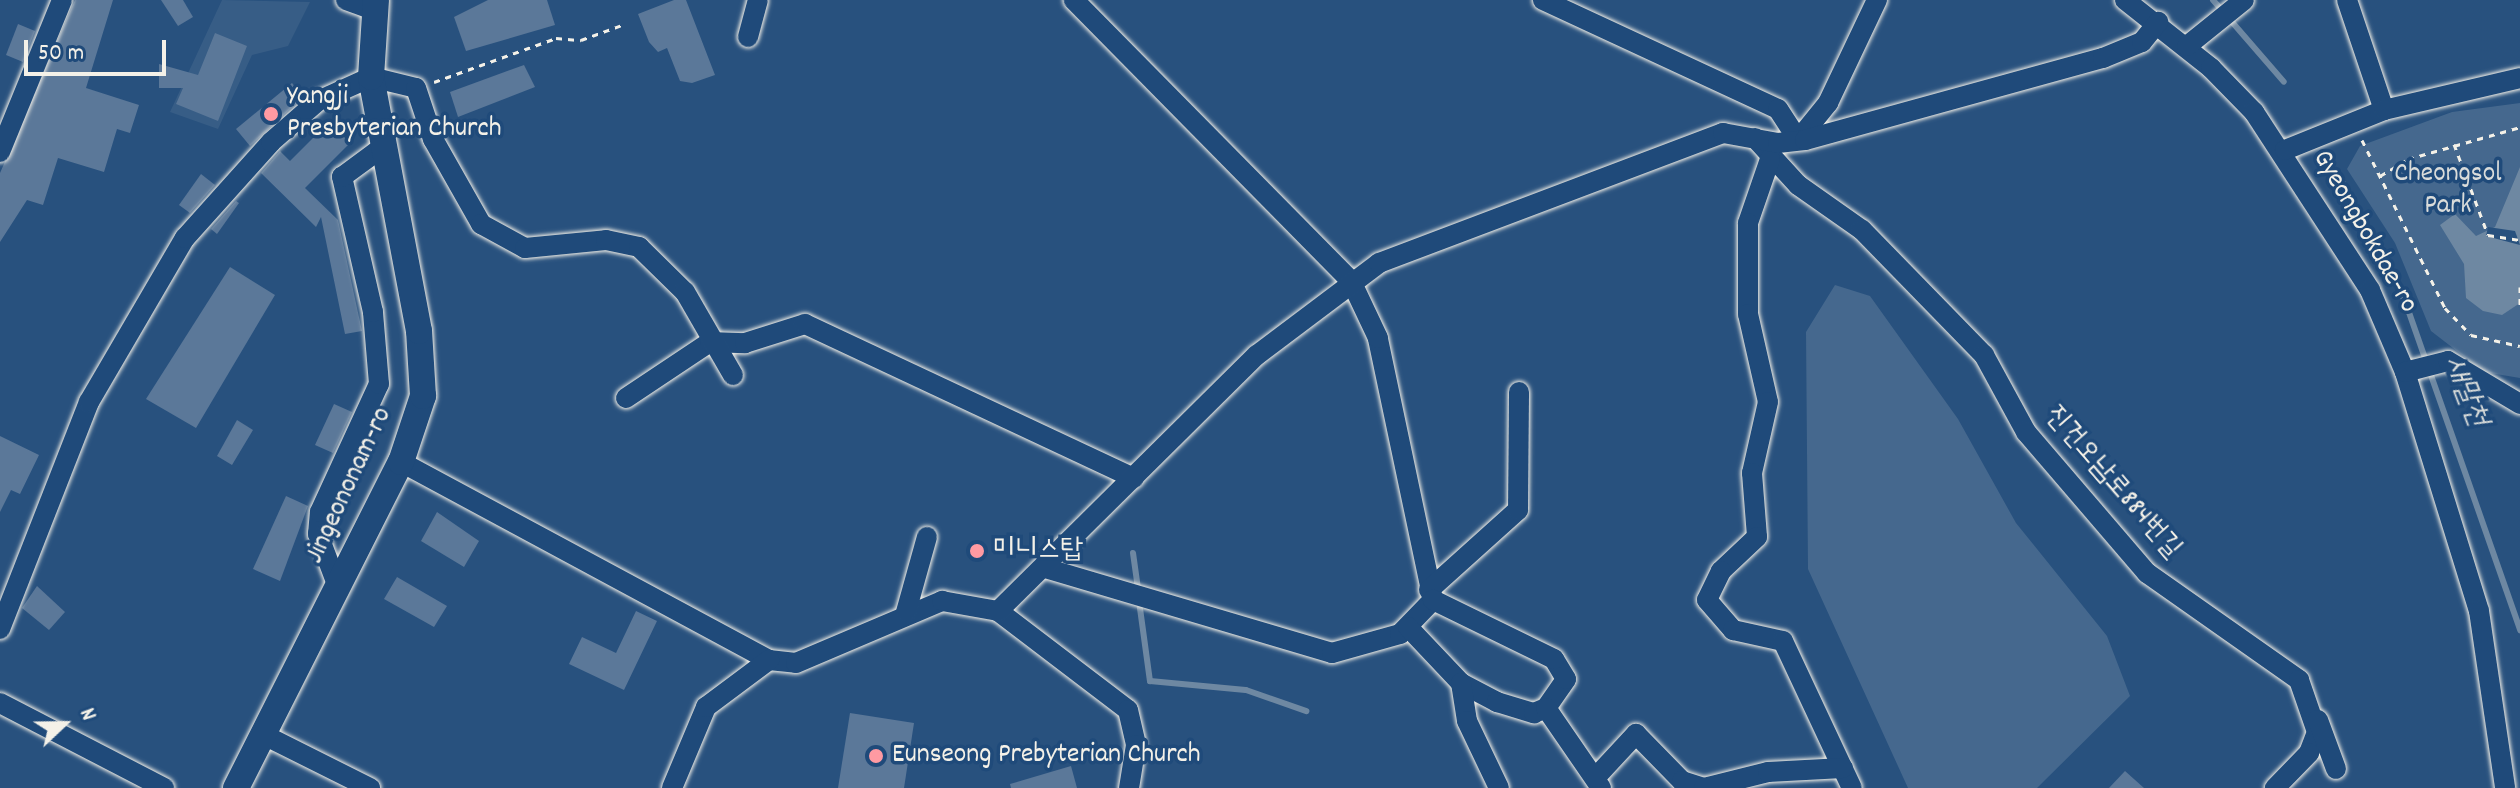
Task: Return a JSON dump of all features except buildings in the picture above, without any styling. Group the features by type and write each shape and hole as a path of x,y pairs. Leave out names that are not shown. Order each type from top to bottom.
{"main road":[{"name":"Jingeononam-ro","path":"236,788 416,429 424,368 380,149 371,77 375,5"}],"street":[{"path":"0,152 62,0"},
{"path":"346,0 375,5"},
{"path":"748,37 758,0"},
{"path":"1074,0 1351,281 1378,338 1431,595"},
{"path":"1543,0 1778,109 1798,140"},
{"path":"1798,140 1828,103 1877,0"},
{"name":"Gyeongbokdae-ro","path":"2125,0 2187,46 2285,150 2370,290 2423,367 2479,611 2509,775"},
{"path":"2347,0 2384,110"},
{"path":"2187,46 2241,3"},
{"path":"998,611 1045,568 1257,355 1351,281 1675,149 1723,133 1798,140 2103,58 2142,42 2158,22"},
{"path":"0,629 89,402 185,238 271,142 318,101 371,77 416,88 451,177 481,224 525,248 606,240 639,247 685,292 710,342 733,375"},
{"path":"2285,150 2384,110 2520,78"},
{"name":"진건오남로884번길","path":"1755,138 1770,159 1862,230 1984,355 2026,432 2147,573 2271,655 2310,703 2336,769"},
{"path":"338,587 318,534 320,512 379,384 373,312 342,177 380,149"},
{"path":"1770,159 1748,223 1748,314 1768,402 1752,473 1757,537 1721,571 1707,600 1733,630 1783,641 1852,788"},
{"path":"626,398 710,342 745,343 805,324 820,327 1134,478"},
{"path":"2423,367 2507,390 2520,404"},
{"path":"1045,568 1332,653 1361,649 1408,627 1431,595 1518,510 1519,392"},
{"path":"401,462 769,660 796,663 906,612 958,600 998,611 1128,710 1136,745 1129,788"},
{"path":"906,612 927,537"},
{"path":"1431,595 1554,659 1566,679 1546,708"},
{"path":"1408,627 1461,683 1509,706 1546,708"},
{"path":"672,788 706,707 769,660"},
{"path":"1461,683 1467,721 1499,788"},
{"path":"0,703 164,788"},
{"path":"2275,788 2309,753 2317,732 2310,703"},
{"path":"1546,708 1598,783 1636,734 1682,781 1704,788 1747,785 1795,768 1843,768"},
{"path":"262,734 370,788"}],"path":[{"path":"416,88 556,38 581,40 622,25"},
{"path":"2353,122 2445,308 2471,335 2520,346"},
{"path":"2380,176 2454,144 2520,127"},
{"path":"2454,144 2488,235 2520,240"},
{"path":"2520,287 2520,306"}],"shaded area":[{"path":"222,0 310,2 288,46 252,55 218,129 170,112"},
{"path":"2520,167 2520,303 2502,315 2483,311 2466,298 2464,264 2440,225 2455,214 2476,236 2495,227"}],"green space":[{"name":"Cheongsol Park","path":"2520,103 2520,378 2484,372 2431,331 2395,243 2347,169 2360,146 2452,112"},
{"path":"1835,285 1870,296 1958,419 2016,523 2107,636 2130,696 2037,788 1908,788 1808,569 1806,332"}],"pier":[{"path":"2488,227 2515,231 2520,245 2486,236"}],"waterway":[{"name":"새말천","path":"2213,0 2284,82"},
{"name":"새말천","path":"2341,180 2405,301 2520,630"},
{"path":"1133,553 1138,590"},
{"path":"1139,601 1150,681 1246,690 1306,711"}],"place":[{"name":"Yangji Presbyterian Church","path":"271,114"},
{"name":"미니스탑","path":"977,551"},
{"name":"Eunseong Prebyterian Church","path":"876,756"}]}
